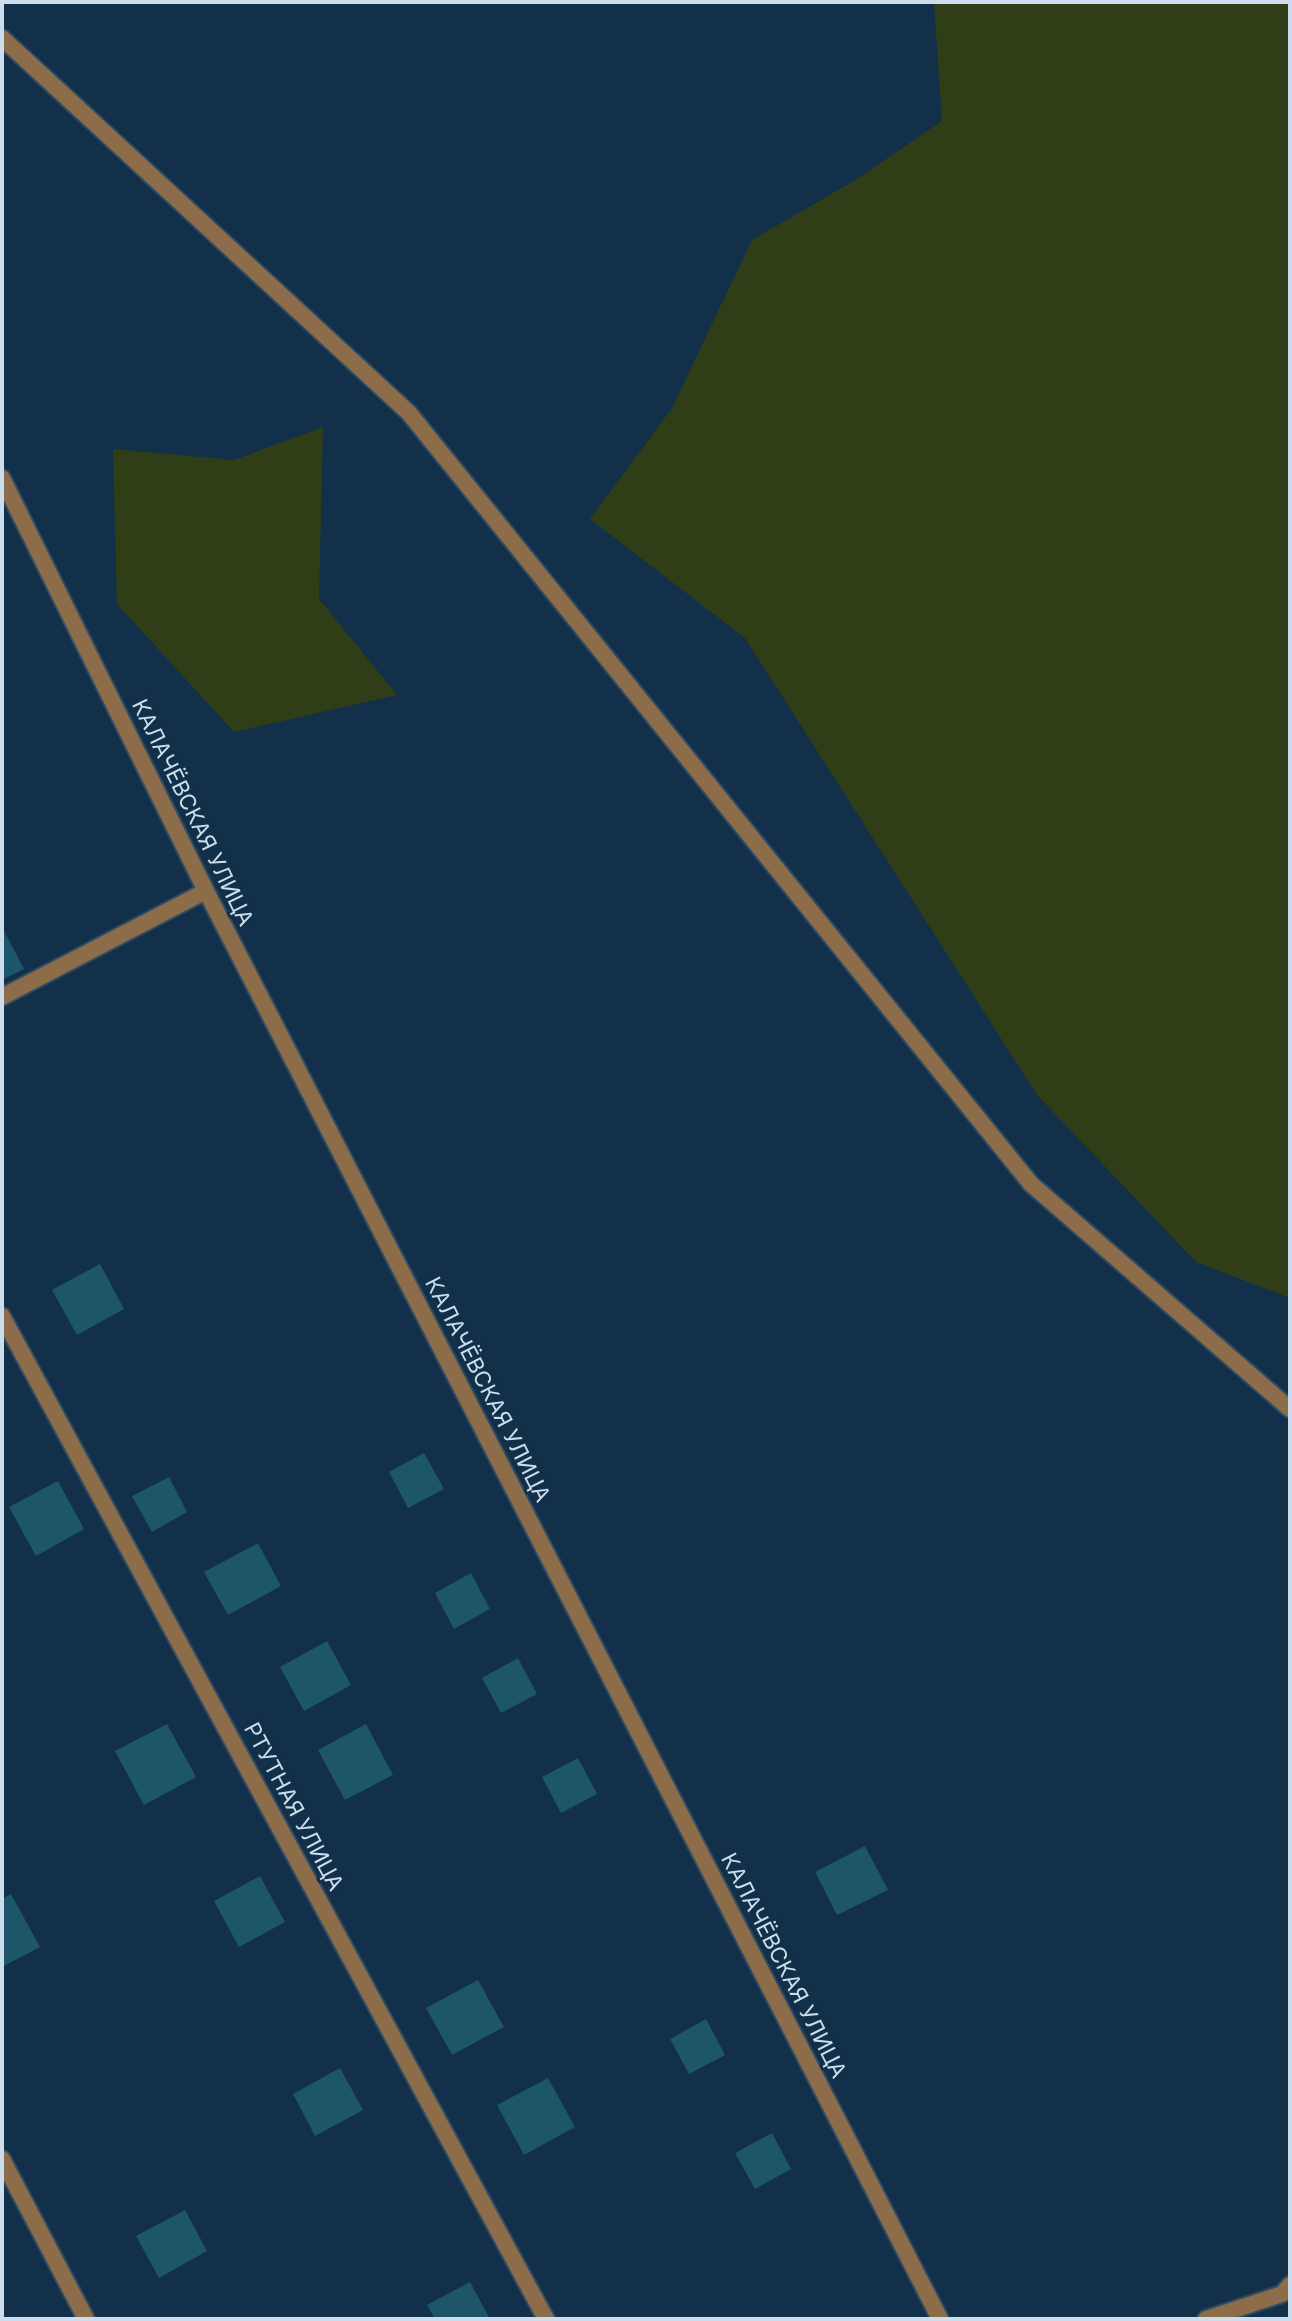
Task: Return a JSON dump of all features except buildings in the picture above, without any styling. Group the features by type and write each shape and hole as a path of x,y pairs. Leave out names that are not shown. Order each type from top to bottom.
{"street":[{"path":"2,38 409,413 1031,1184 1290,1409"},
{"name":"КАЛАЧЁВСКАЯ УЛИЦА","path":"2,478 206,891 940,2319"},
{"path":"2,997 206,891"},
{"name":"РТУТНАЯ УЛИЦА","path":"2,1316 546,2319"},
{"path":"2,2159 86,2319"},
{"path":"1206,2319 1282,2294 1290,2285"}],"green space":[{"path":"934,2 1290,2 1290,1298 1196,1262 1037,1095 745,638 590,519 672,408 752,240 857,179 942,121"},
{"path":"323,427 319,599 397,695 234,732 117,604 113,449 234,460"}]}
